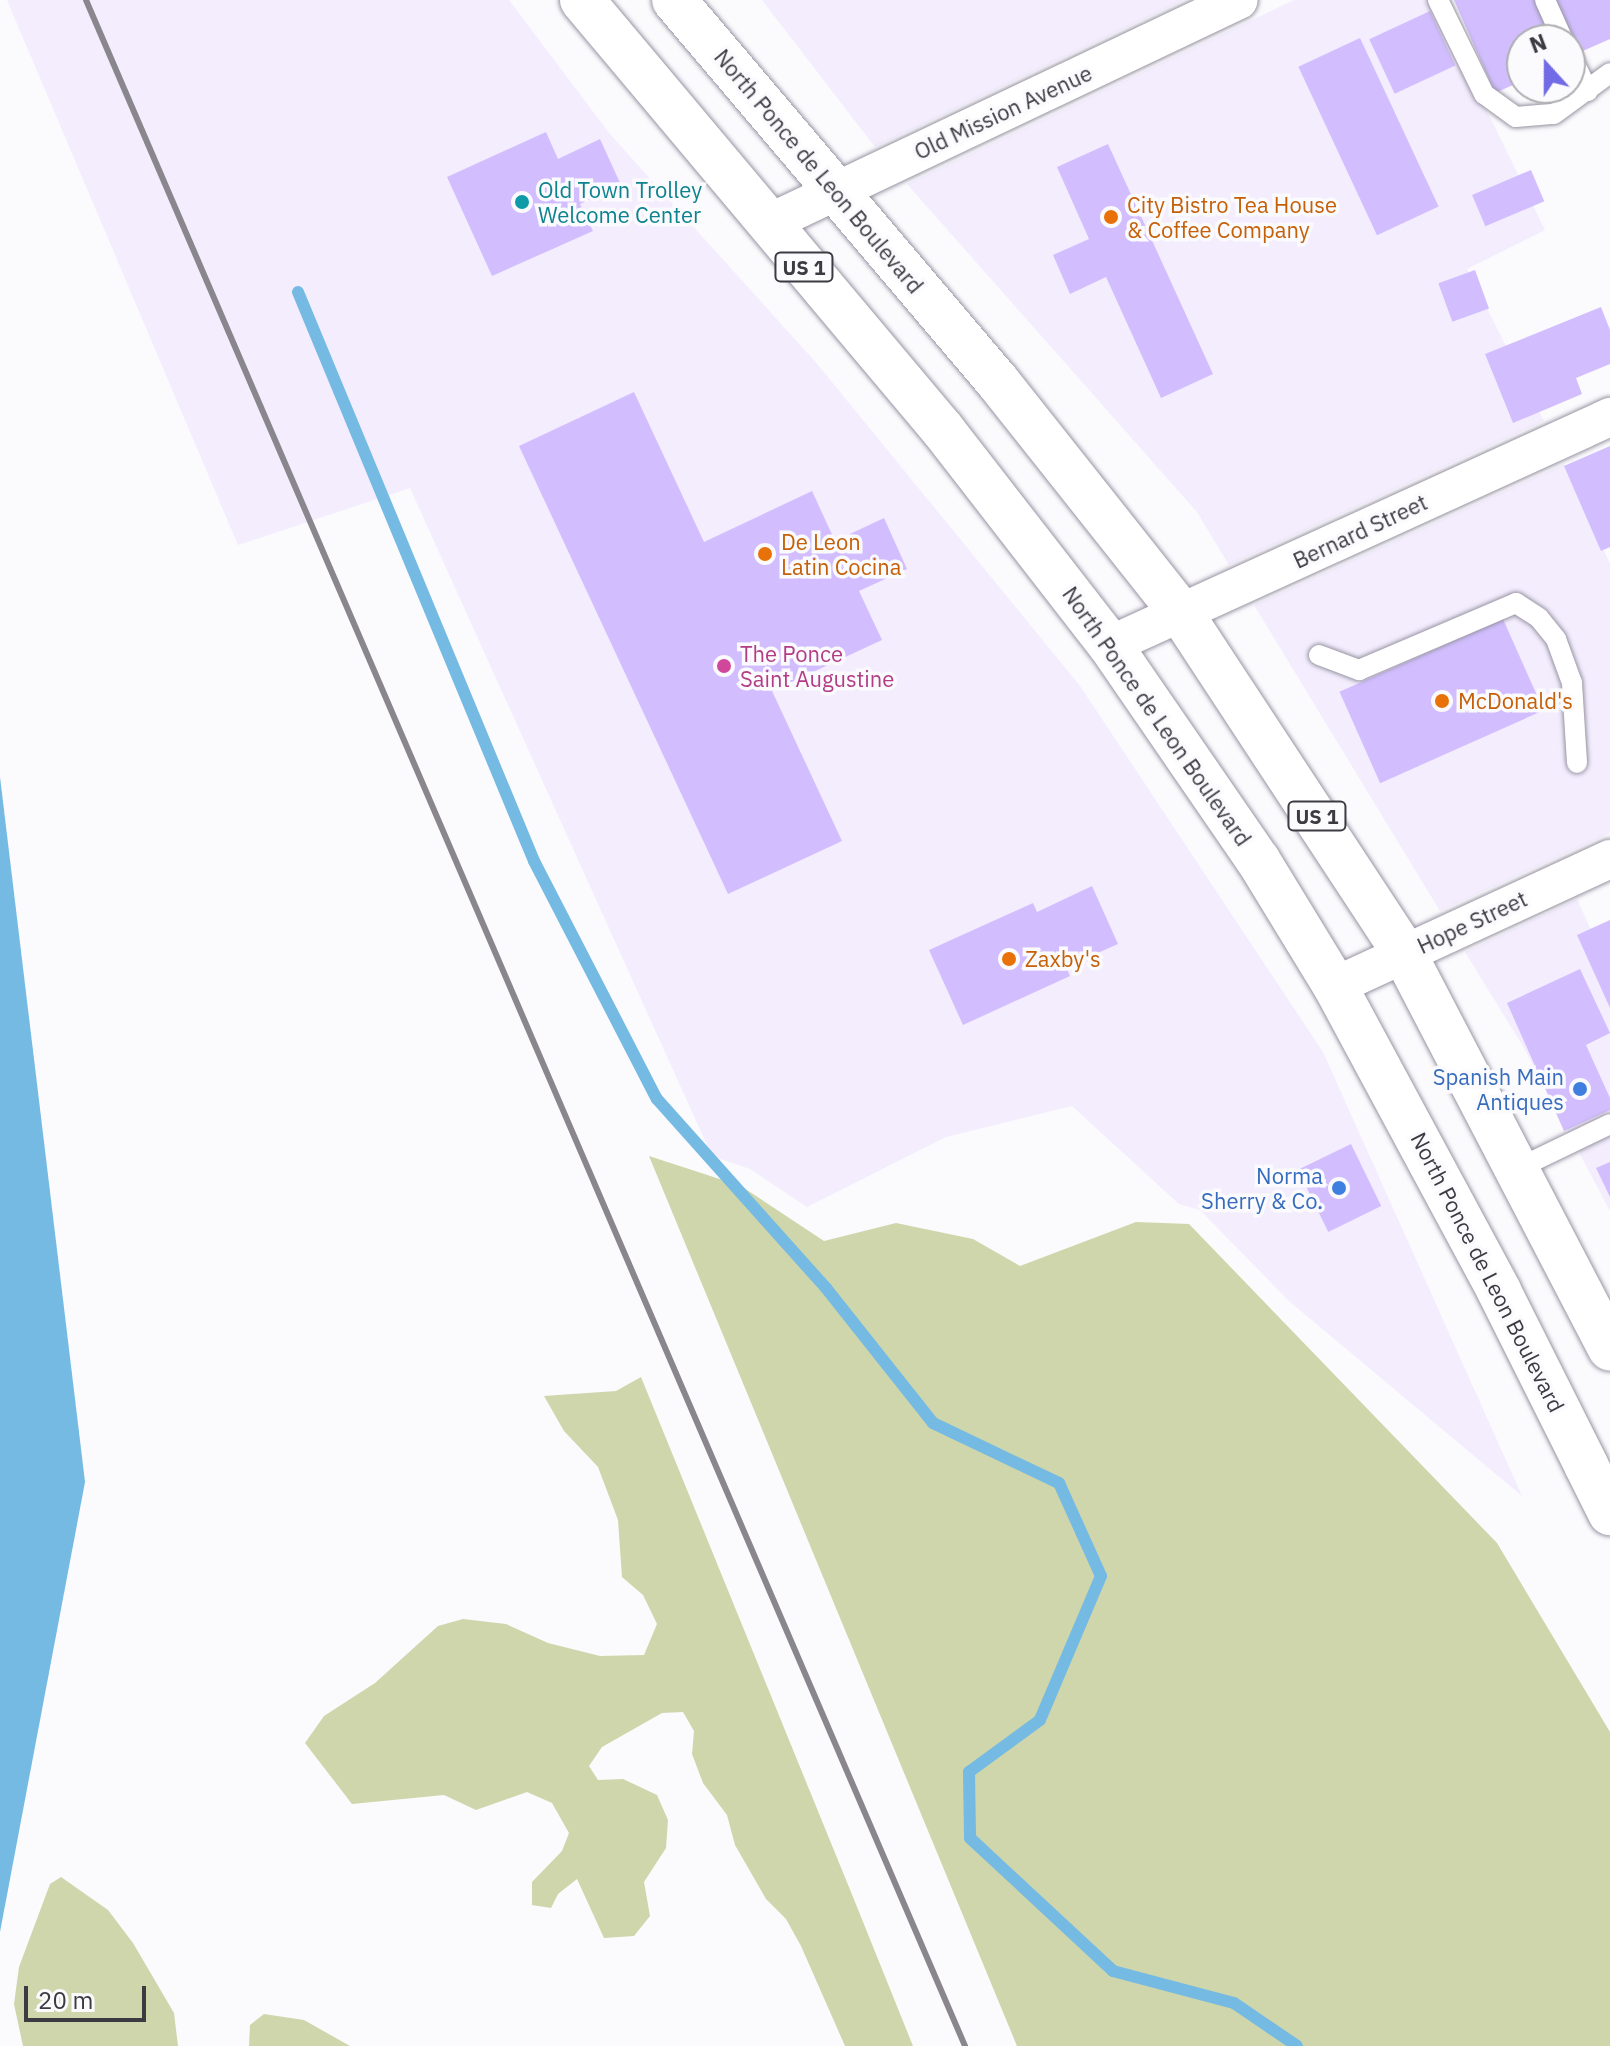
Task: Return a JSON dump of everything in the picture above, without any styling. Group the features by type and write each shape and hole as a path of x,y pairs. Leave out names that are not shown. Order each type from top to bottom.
{"main road":[{"name":"North Ponce de Leon Boulevard","path":"582,0 962,453 1110,645 1258,860 1335,986 1499,1291 1598,1460 1610,1513"},
{"name":"North Ponce de Leon Boulevard","path":"674,0 1077,478 1181,613 1404,953 1519,1168 1610,1349"}],"street":[{"name":"Old Mission Avenue","path":"767,224 1239,0"},
{"name":"Bernard Street","path":"1110,645 1610,417"},
{"name":"Hope Street","path":"1335,986 1610,859"}],"lane":[{"path":"1438,0 1484,94 1516,117 1554,114 1610,73"},
{"path":"1545,0 1556,24"},
{"path":"1586,87 1588,91"},
{"path":"1319,655 1359,670 1516,603 1539,618 1556,639 1572,683 1577,763"},
{"path":"1519,1168 1610,1124"}],"shaded area":[{"path":"7,0 509,0 609,133 818,365 1080,686 1323,1052 1522,1496 1289,1301 1200,1210 1179,1204 1072,1106 946,1137 807,1207 750,1169 712,1156 410,488 238,545"},
{"path":"762,0 1184,0 875,147"},
{"path":"1294,0 1433,0 1545,230 1467,269 1544,421 1229,565 1197,512 907,184"},
{"path":"1564,464 1610,564 1610,833 1440,911 1254,605"},
{"path":"1577,899 1610,972 1610,1211 1524,1048 1465,952"}],"green space":[{"path":"649,1156 741,1186 824,1241 896,1223 973,1239 1020,1266 1136,1222 1189,1224 1497,1543 1610,1732 1610,2046 1017,2046"},
{"path":"641,1377 913,2046 845,2046 801,1946 786,1919 766,1899 735,1845 727,1815 703,1783 692,1754 694,1731 683,1712 662,1713 602,1747 589,1766 598,1780 623,1779 657,1795 668,1820 666,1848 644,1882 650,1916 634,1936 604,1938 577,1879 558,1894 551,1908 532,1905 532,1882 562,1851 569,1833 552,1803 527,1792 476,1810 444,1795 352,1804 305,1743 324,1716 375,1683 438,1626 463,1619 506,1624 548,1643 600,1656 644,1655 657,1624 643,1595 622,1577 618,1520 598,1467 564,1431 544,1396 616,1391"},
{"path":"61,1877 108,1910 133,1943 174,2013 178,2046 23,2046 14,2004 19,1967 50,1884"},
{"path":"264,2014 304,2020 350,2046 249,2046 250,2025"}],"water":[{"path":"0,777 85,1482 0,1932"}],"building":[{"path":"1454,0 1537,0 1548,24 1506,24 1506,88 1495,93"},
{"path":"1553,0 1610,0 1610,39 1586,50 1586,24 1563,24"},
{"path":"1430,11 1455,65 1395,94 1369,39"},
{"path":"1360,38 1439,207 1377,235 1298,67"},
{"path":"546,132 558,159 600,139 621,185 580,204 593,231 492,276 447,177"},
{"path":"1108,144 1213,374 1161,398 1106,277 1070,294 1053,255 1089,239 1057,167"},
{"path":"1531,170 1544,201 1485,226 1472,195"},
{"path":"1475,270 1489,309 1452,322 1438,283"},
{"path":"1601,307 1610,330 1610,364 1576,378 1582,394 1513,423 1485,354"},
{"name":"The Ponce Saint Augustine","path":"634,392 704,542 812,491 835,541 884,518 907,569 859,591 882,640 772,691 842,841 728,894 519,446"},
{"path":"1610,446 1610,547 1601,551 1564,466"},
{"name":"McDonald's","path":"1503,619 1544,710 1380,783 1339,692"},
{"name":"Zaxby's","path":"1092,886 1118,944 1066,967 1070,976 963,1025 929,950 1033,903 1037,912"},
{"path":"1610,920 1610,1008 1577,935"},
{"path":"1580,969 1610,1033 1586,1045 1610,1098 1610,1110 1564,1131 1507,1003"},
{"name":"Norma Sherry & Co.","path":"1351,1144 1381,1206 1328,1232 1298,1170"},
{"path":"1610,1162 1610,1197 1596,1168"}],"waterway":[{"path":"298,292 534,861 657,1099 826,1288 933,1423 1059,1483 1101,1576 1040,1720 969,1772 970,1838 1113,1971 1234,2003 1297,2046"}],"railway":[{"path":"86,0 965,2046"}],"place":[{"name":"Old Town Trolley Welcome Center","path":"522,202"},
{"name":"City Bistro Tea House & Coffee Company","path":"1111,217"},
{"name":"De Leon Latin Cocina","path":"765,554"},
{"name":"The Ponce Saint Augustine","path":"724,666"},
{"name":"McDonald's","path":"1442,701"},
{"name":"Zaxby's","path":"1009,959"},
{"name":"Spanish Main Antiques","path":"1580,1089"},
{"name":"Norma Sherry & Co.","path":"1339,1188"}]}
